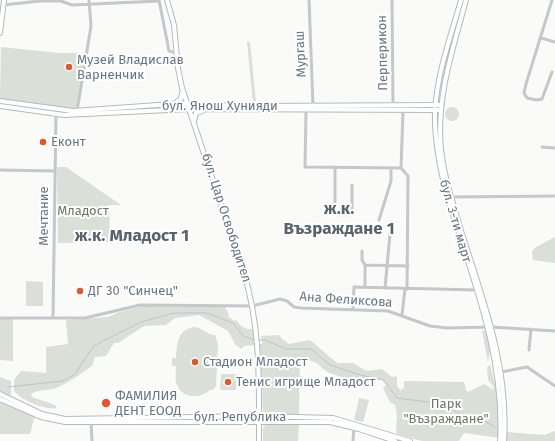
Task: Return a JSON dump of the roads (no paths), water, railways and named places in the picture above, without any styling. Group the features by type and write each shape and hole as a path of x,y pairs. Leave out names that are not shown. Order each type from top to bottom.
{"street":[{"path":"0,33 4,0"},
{"path":"77,111 90,37 89,0"},
{"name":"бул. Цар Освободител","path":"167,0 174,24 179,74 182,88 243,270 252,306 258,344 259,441"},
{"name":"Мургаш","path":"309,0 313,107"},
{"name":"Перперикон","path":"392,0 393,105"},
{"name":"бул. 3-ти март","path":"461,0 439,78 436,108 436,138 441,171 476,290 489,327 501,399 500,441"},
{"name":"бул. 3-ти март","path":"466,0 445,80 441,108 442,158 451,197 501,372 504,397 504,441"},
{"path":"552,0 524,89 527,98 537,100 542,99 552,72"},
{"path":"3,5 40,1 61,1 68,5 159,1 169,51 177,53"},
{"path":"541,38 555,41"},
{"path":"439,78 445,80"},
{"path":"172,104 181,99 182,88"},
{"name":"бул. Янош Хунияди","path":"0,101 55,110 77,111 172,104 313,107 393,105 441,108"},
{"name":"бул. Янош Хунияди","path":"0,106 56,114 189,109 403,111 436,108"},
{"path":"194,121 196,113 206,110"},
{"path":"306,111 305,167 401,168"},
{"path":"402,315 408,266 408,176 401,168 403,111"},
{"name":"Мечтание","path":"53,318 56,114"},
{"path":"542,147 555,148"},
{"path":"335,167 336,207"},
{"path":"379,220 391,181 391,168"},
{"path":"0,170 54,171"},
{"path":"352,185 352,212"},
{"path":"451,197 555,196"},
{"path":"385,288 391,224"},
{"path":"362,251 362,260 366,265 365,288"},
{"path":"366,265 408,266"},
{"path":"353,310 354,287 476,290"},
{"name":"Ана Феликсова","path":"0,318 85,318 140,305 252,306 280,299 287,301 294,307 388,311 433,326 555,330"},
{"path":"529,350 531,329"},
{"path":"555,330 555,336"},
{"path":"501,372 527,367 555,386"},
{"name":"бул. Република","path":"0,394 25,407 51,416 91,421"},
{"name":"бул. Република","path":"0,399 22,410 65,422 333,418 396,441"},
{"path":"91,421 92,441"},
{"path":"353,441 355,426"},
{"name":"бул. Република","path":"355,426 410,441"}],"waterway":[{"path":"8,387 63,381 75,374 93,347 101,342 141,322 174,313 207,313 233,323 243,336 255,340"},
{"path":"258,340 264,340 287,349 311,349 330,365 360,375 384,380 397,398 435,403 450,408 469,420 486,422 495,427"}],"place":[{"name":"Музей Владислав Варненчик","path":"69,67"},
{"name":"Еконт","path":"43,142"},
{"name":"ДГ 30 \"Синчец\"","path":"80,291"},
{"name":"Стадион Младост","path":"195,362"},
{"name":"Тенис игрище Младост","path":"228,382"},
{"name":"ФАМИЛИЯ ДЕНТ ЕООД","path":"106,403"}],"district":[{"name":"ж.к. Възраждане 1","path":"339,219"},
{"name":"ж.к. Младост 1","path":"132,236"}],"park label":[{"name":"Младост","path":"83,211"},
{"name":"Парк \"Възраждане\"","path":"446,412"}]}
